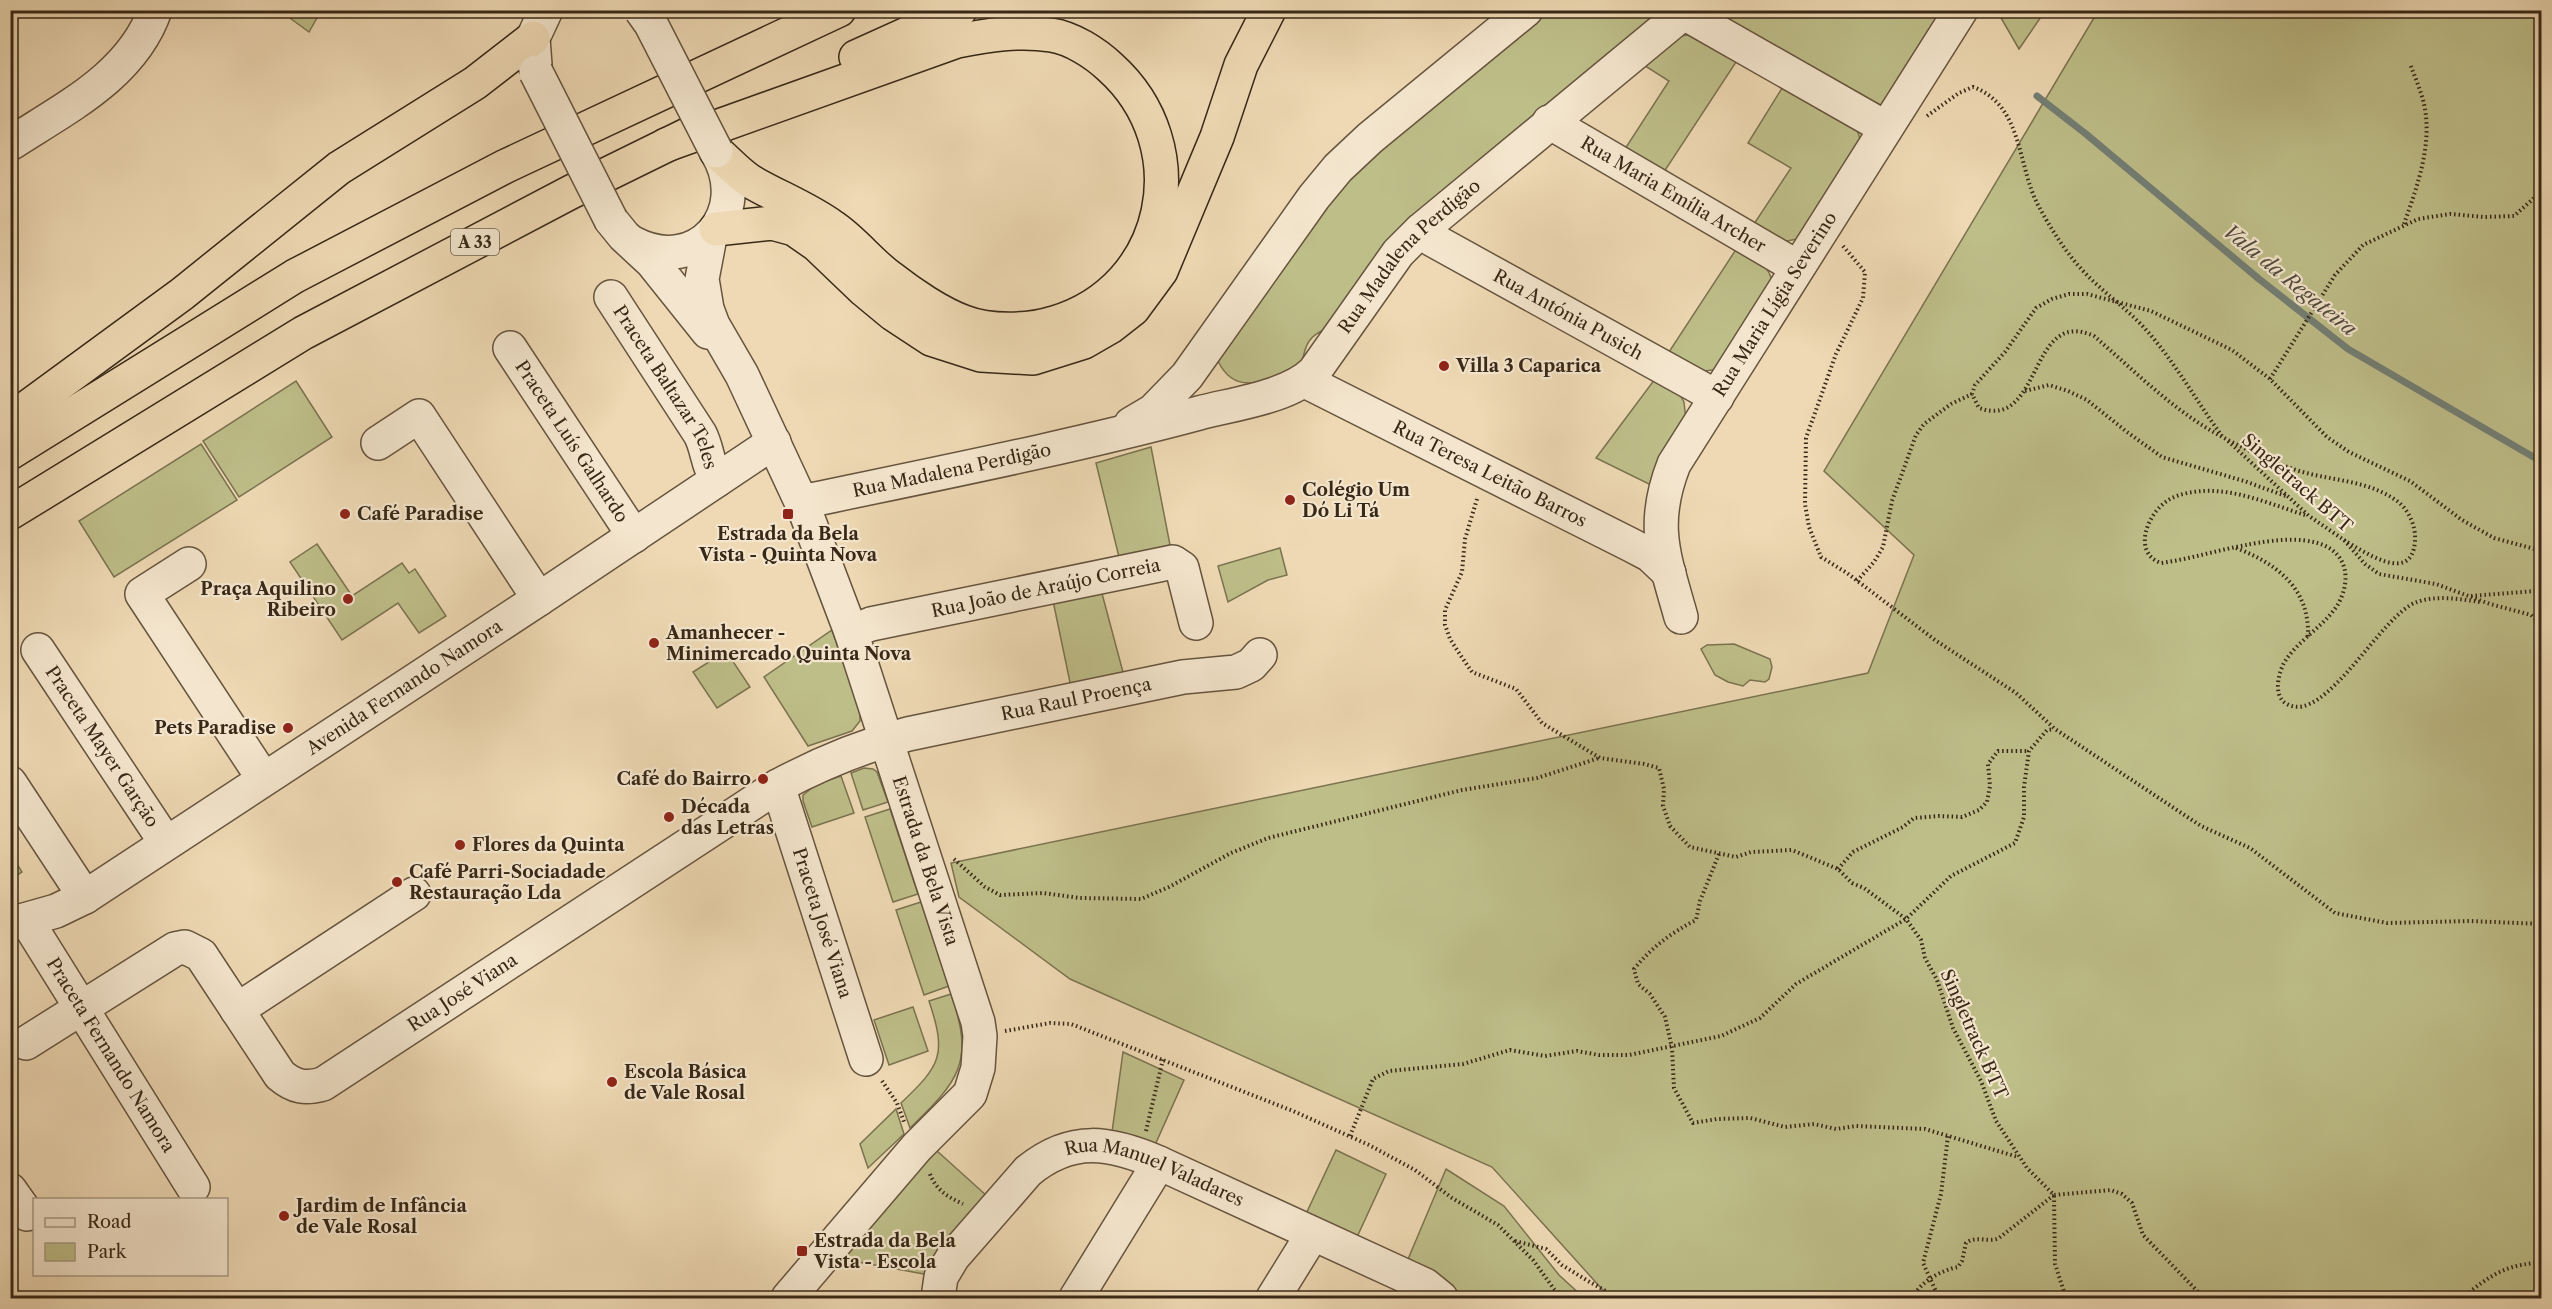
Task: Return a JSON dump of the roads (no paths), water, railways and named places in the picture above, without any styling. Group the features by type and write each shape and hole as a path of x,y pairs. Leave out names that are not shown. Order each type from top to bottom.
{"highway":[{"path":"10,453 295,276 506,166 839,10"},
{"name":"A 33","path":"10,513 303,333 571,192 666,145 929,22 960,10"},
{"path":"713,233 772,223 794,230 817,245 864,291 893,315 932,339 981,355 1033,358 1084,342 1110,327 1133,309 1161,271 1217,137 1241,65 1269,10"},
{"path":"10,420 182,294 339,168 476,83 538,22"},
{"path":"666,145 957,41 996,33 1052,35 1080,45 1105,62 1126,81 1147,113 1150,122 1158,150 1162,192 1154,231 1146,248 1137,265 1114,291 1092,308 1069,319 1040,327 1004,329 965,323 927,302 890,278 835,227 800,206 748,180 716,151"}],"street":[{"path":"10,144 104,82 116,71 138,45 155,10"},
{"path":"641,10 651,24 725,170 728,190 725,210 713,233 704,262 703,294 713,325 742,375"},
{"name":"Rua Madalena Perdigão","path":"1102,438 1153,411 1187,376 1314,197 1338,168 1370,138 1527,10"},
{"name":"Rua Maria Lígia Severino","path":"1681,617 1660,529 1661,506 1674,464 1961,10"},
{"path":"1686,12 1889,122"},
{"name":"Rua Madalena Perdigão","path":"802,502 1102,438 1266,395 1305,381 1314,372 1398,253 1421,230 1549,122 1686,12"},
{"path":"538,22 532,55 536,72 622,231 652,262 742,375"},
{"name":"Rua Maria Emília Archer","path":"1549,122 1797,267"},
{"name":"Rua Antónia Pusich","path":"1421,230 1433,240 1717,397"},
{"path":"622,231 643,248 666,253 690,249 713,233"},
{"name":"Praceta Baltazar Teles","path":"611,297 705,442 710,470 717,480"},
{"path":"1206,347 1204,361 1207,375 1215,387 1226,395 1243,398 1266,395"},
{"name":"Praceta Luís Galhardo","path":"510,348 634,536"},
{"name":"Estrada da Bela Vista","path":"742,375 802,502 851,632 978,1022 980,1036 978,1068 970,1094 917,1147 788,1299"},
{"name":"Rua Teresa Leitão Barros","path":"1305,381 1650,555 1669,573"},
{"path":"378,443 419,416 539,599"},
{"name":"Avenida Fernando Namora","path":"19,923 85,897 774,442"},
{"name":"Rua João de Araújo Correia","path":"851,632 871,624 1173,562 1182,568 1197,623"},
{"path":"189,564 142,594 263,778"},
{"name":"Praceta Mayer Garção","path":"38,650 166,843"},
{"name":"Rua Raul Proença","path":"887,739 1184,677 1236,672 1251,665 1260,655"},
{"name":"Rua José Viana","path":"81,1007 175,949 185,947 201,955 280,1075 290,1083 312,1087 322,1084 778,786 813,768 887,739"},
{"path":"10,783 85,897"},
{"name":"Praceta José Viana","path":"778,786 866,1059"},
{"path":"237,1010 414,894"},
{"name":"Praceta Fernando Namora","path":"19,923 81,1007 193,1187"},
{"path":"26,1043 81,1007"},
{"name":"Rua Manuel Valadares","path":"938,1299 942,1277 947,1266 1028,1171 1050,1156 1071,1149 1095,1145 1111,1146 1149,1159 1433,1292"},
{"path":"1076,1299 1149,1159"},
{"path":"1273,1299 1312,1235"}],"waterway":[{"name":"Vala da Regateira","path":"2037,96 2086,134 2259,279 2348,349 2542,462"}],"place":[{"name":"Villa 3 Caparica","path":"1444,366"},
{"name":"Colégio Um Dó Li Tá","path":"1290,500"},
{"name":"Café Paradise","path":"345,514"},
{"name":"Estrada da Bela Vista - Quinta Nova","path":"788,514"},
{"name":"Praça Aquilino Ribeiro","path":"348,599"},
{"name":"Amanhecer - Minimercado Quinta Nova","path":"654,643"},
{"name":"Pets Paradise","path":"288,728"},
{"name":"Café do Bairro","path":"763,779"},
{"name":"Década das Letras","path":"669,817"},
{"name":"Flores da Quinta","path":"460,845"},
{"name":"Café Parri-Sociadade Restauração Lda","path":"397,882"},
{"name":"Escola Básica de Vale Rosal","path":"612,1082"},
{"name":"Jardim de Infância de Vale Rosal","path":"284,1216"},
{"name":"Estrada da Bela Vista - Escola","path":"802,1251"}]}
